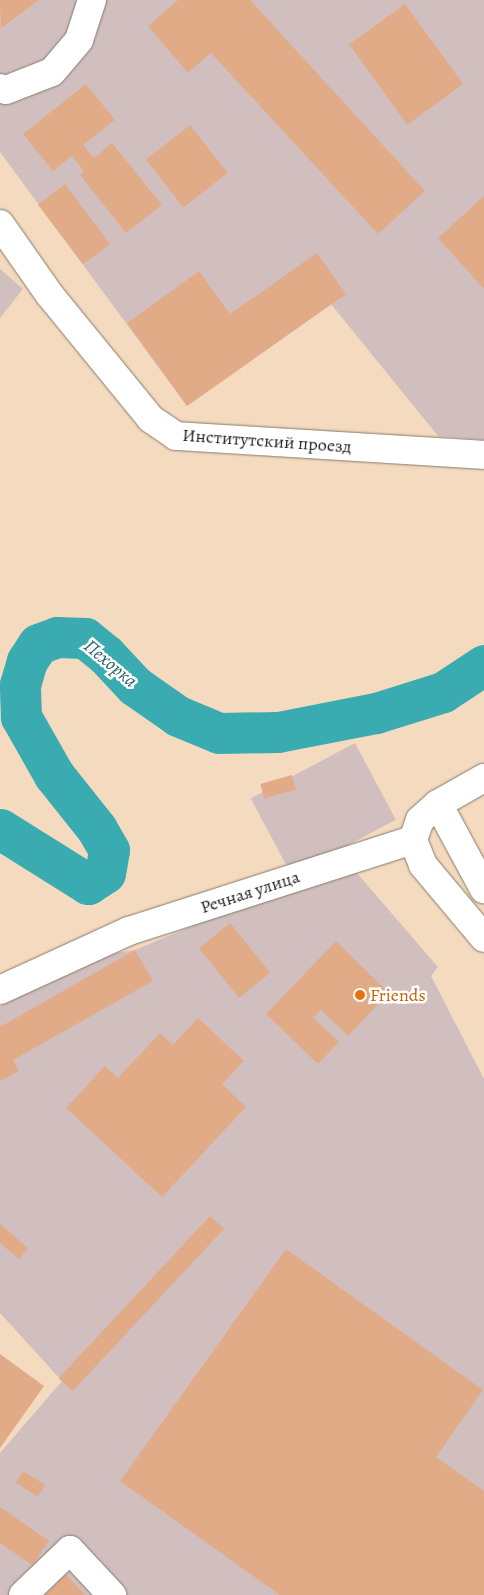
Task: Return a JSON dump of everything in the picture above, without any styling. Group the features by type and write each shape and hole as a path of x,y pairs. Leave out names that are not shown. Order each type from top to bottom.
{"street":[{"path":"0,88 6,90 52,72 79,40 92,0"},
{"name":"Институтский проезд","path":"0,224 49,294 151,419 176,436 484,455"},
{"path":"484,778 438,804 420,820 413,840 423,865 484,938"},
{"path":"438,804 484,889"},
{"name":"Речная улица","path":"0,990 128,931 150,934 377,840 413,840"},
{"path":"23,1595 70,1550 112,1595"}],"shaded area":[{"path":"0,0 484,0 484,440 438,436 331,304 187,406 0,152"},
{"path":"0,269 23,289 0,318"},
{"path":"355,743 396,820 292,875 251,798"},
{"path":"356,872 438,967 431,976 484,1079 484,1595 0,1595 0,1453 62,1381 0,1313 0,1007 4,1002 109,954 135,950 197,924"}],"building":[{"path":"0,0 39,0 1,28"},
{"path":"178,0 250,0 425,191 378,234 211,53 188,73 148,26"},
{"path":"405,4 463,84 407,125 349,45"},
{"path":"86,84 115,120 83,145 94,158 112,143 162,205 126,233 80,175 84,171 72,156 53,171 23,134"},
{"path":"190,125 228,173 183,208 146,159"},
{"path":"65,184 110,244 83,264 38,204"},
{"path":"484,196 484,289 438,238"},
{"path":"317,253 346,294 187,406 127,323 199,271 230,314"},
{"path":"292,775 296,789 264,799 260,784"},
{"path":"230,923 270,973 239,998 199,948"},
{"path":"336,941 389,993 348,1036 321,1010 313,1018 339,1042 318,1064 266,1014"},
{"path":"135,950 153,981 13,1060 19,1071 0,1081 0,1027"},
{"path":"198,1018 244,1061 222,1084 246,1107 162,1197 66,1108 105,1066 118,1078 160,1033 173,1045"},
{"path":"210,1216 224,1229 72,1391 59,1378"},
{"path":"0,1224 28,1248 19,1259 0,1243"},
{"path":"286,1249 483,1390 436,1457 484,1491 484,1595 280,1595 120,1481"},
{"path":"0,1354 44,1386 0,1448"},
{"path":"23,1471 45,1485 38,1497 16,1483"},
{"path":"0,1507 49,1541 32,1565 0,1543"},
{"path":"66,1575 86,1595 45,1595"}],"waterway":[{"name":"Пехорка","path":"0,829 88,884 105,873 109,850 97,829 54,775 21,717 20,685 27,661 38,644 57,637 85,638 106,655 135,686 178,716 219,733 278,732 376,713 443,692 484,665"}],"place":[{"name":"Friends","path":"360,995"}]}
